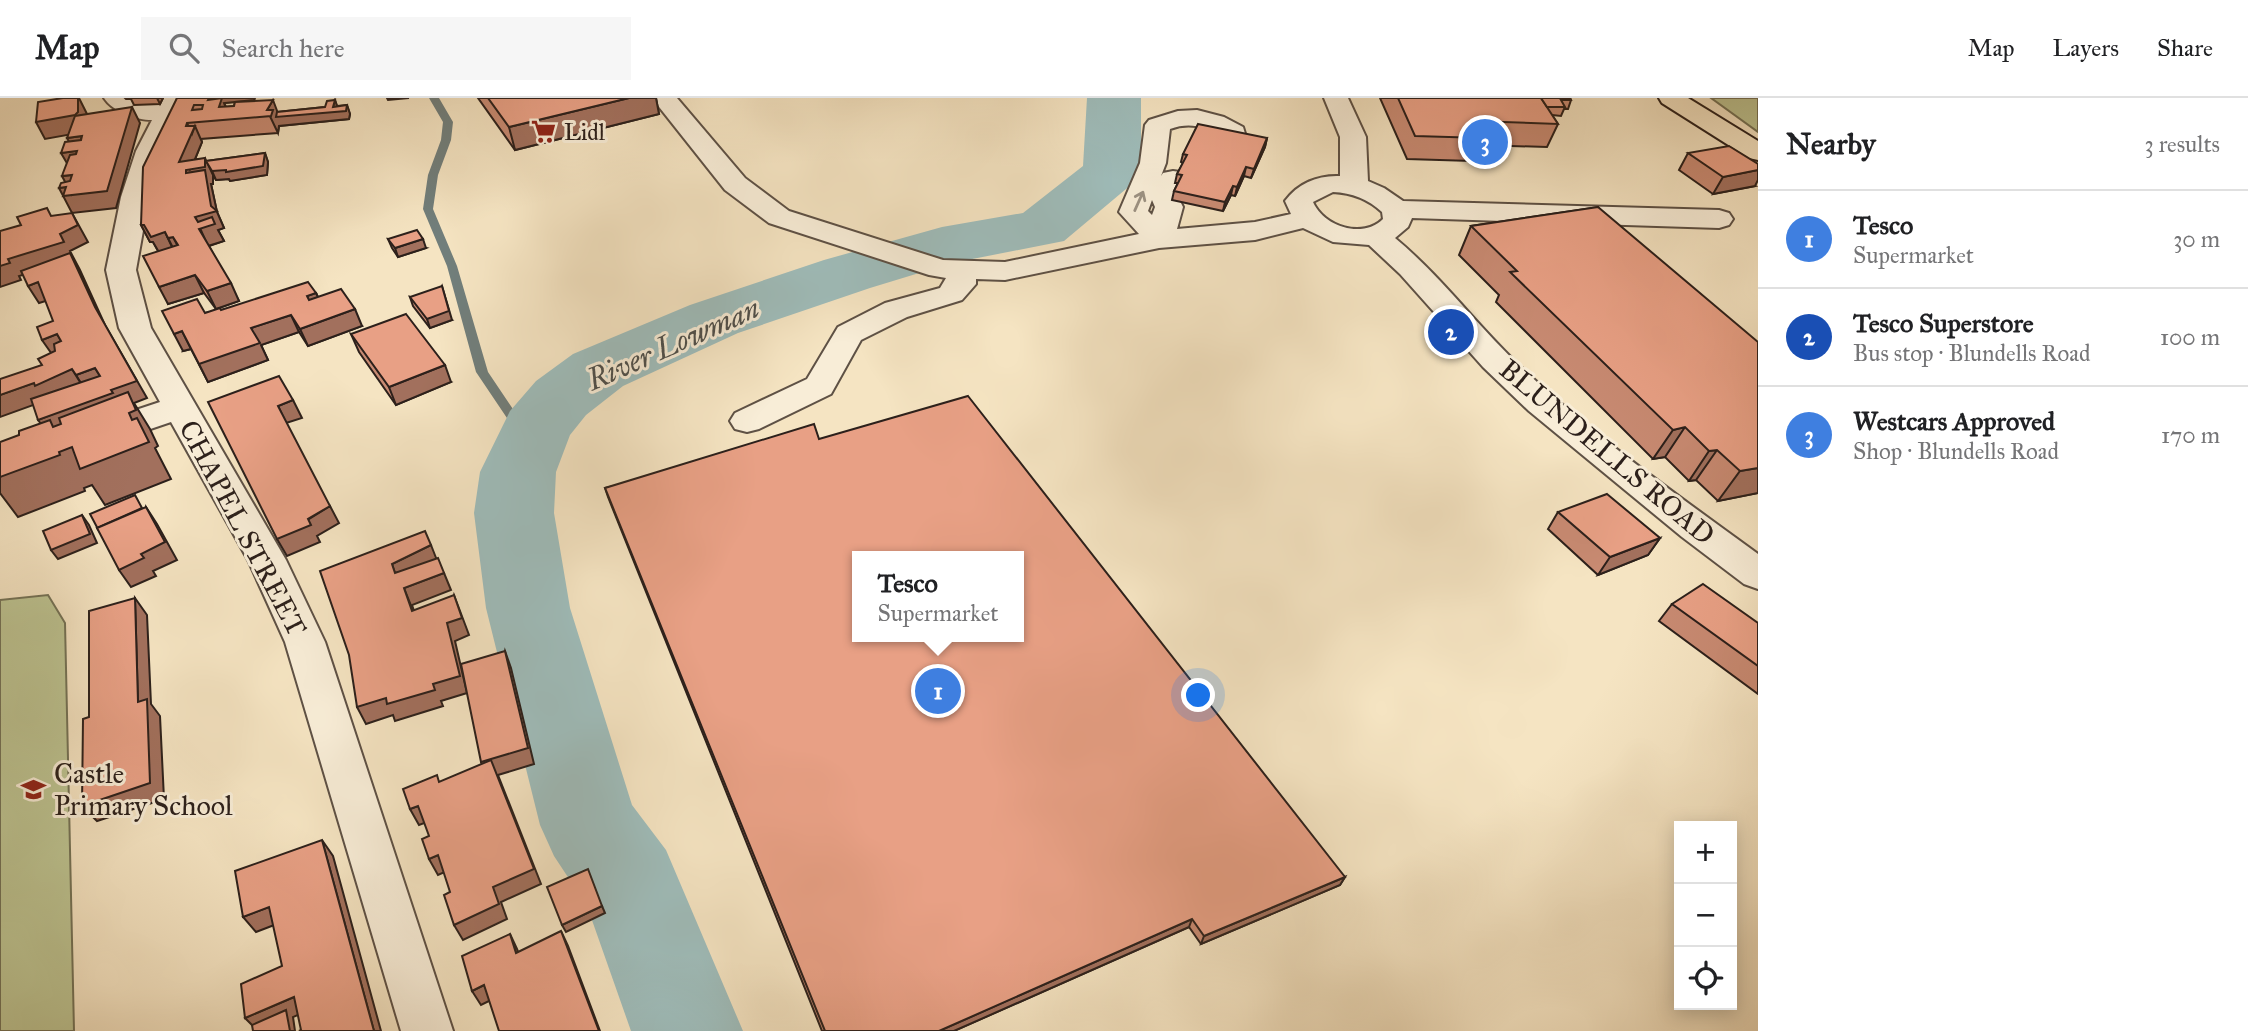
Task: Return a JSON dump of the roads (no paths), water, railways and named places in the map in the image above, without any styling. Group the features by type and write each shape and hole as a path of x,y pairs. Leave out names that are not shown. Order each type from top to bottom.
{"main road":[{"path":"1671,98 1758,152"}],"street":[{"name":"CHAPEL STREET","path":"116,98 143,113 172,105"},
{"path":"664,98 735,184 779,217 950,269 1005,271 1158,239 1255,231 1307,219"},
{"path":"1336,98 1353,137 1354,186"},
{"name":"CHAPEL STREET","path":"172,105 149,151 135,197 121,270 135,328 267,560 305,642 427,1031"},
{"path":"1158,239 1133,212 1153,163 1158,125 1178,117 1197,117 1222,125 1234,133 1234,140"},
{"path":"1158,239 1169,207 1164,197 1173,179 1177,179"},
{"path":"1354,186 1378,194 1395,209 1398,220 1394,227 1374,235 1346,236 1329,231 1307,219 1300,210 1299,201 1305,192 1316,187 1354,186"},
{"path":"1395,209 1718,219"},
{"name":"BLUNDELLS ROAD","path":"1374,235 1398,254 1512,377 1621,470 1758,575"},
{"path":"747,421 819,386 849,334 896,310 951,294 961,284 950,269"},
{"path":"0,468 179,407"}],"waterway":[{"path":"434,98 448,122 446,140 433,175 428,209 452,266 482,372 515,421 536,428"},
{"name":"River Lowman","path":"687,1031 630,883 589,825 528,608 514,513 518,472 536,428 561,398 598,370 714,319 847,274 942,246 1042,228 1112,172 1114,98"}],"place":[{"name":"Lidl","path":"544,132"},
{"name":"Westcars Approved","path":"1485,142"},
{"name":"Tesco Superstore","path":"1451,332"},
{"name":"Tesco","path":"938,691"},
{"name":"Castle Primary School","path":"34,789"}]}
